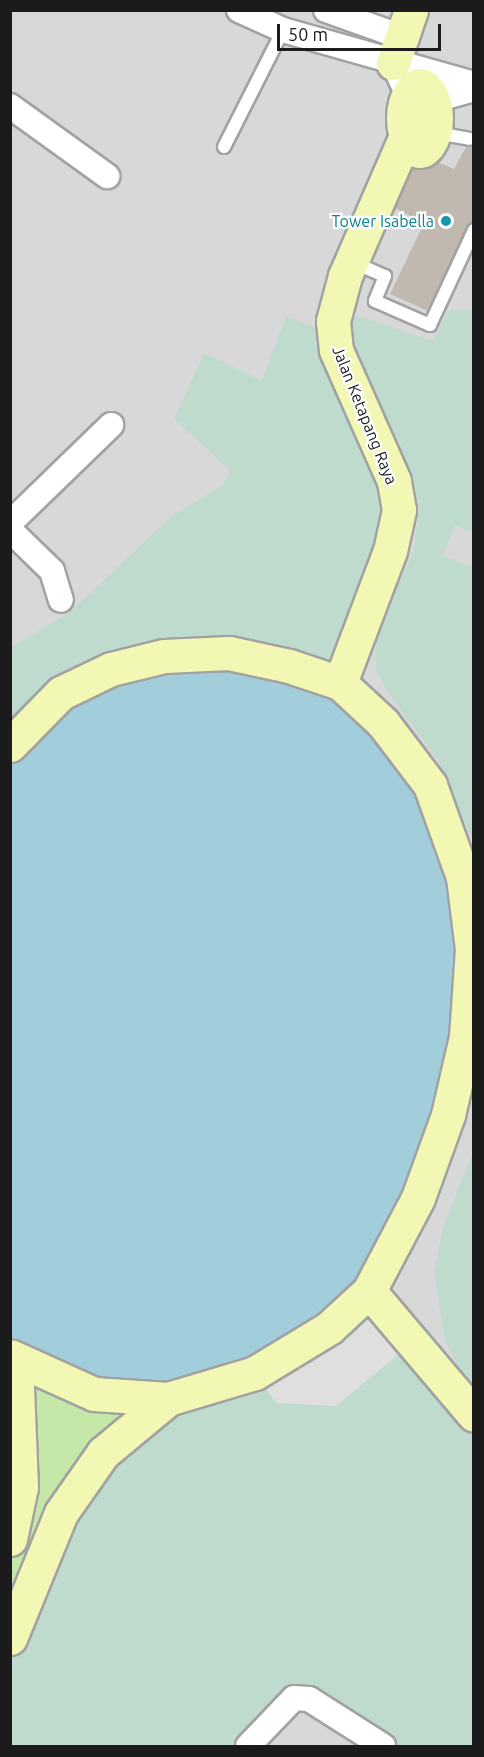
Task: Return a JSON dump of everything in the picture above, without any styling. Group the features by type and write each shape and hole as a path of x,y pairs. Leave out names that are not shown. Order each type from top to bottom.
{"street":[{"path":"239,10 283,30 411,77 474,89"},
{"path":"326,10 411,77 474,84"},
{"name":"Jalan Ketapang Raya","path":"340,683 390,550 399,510 394,481 336,350 333,335 338,300 411,77"},
{"path":"10,106 107,176"},
{"path":"10,523 111,425"},
{"path":"10,530 52,571 61,600"},
{"path":"10,745 61,693 111,669 164,656 229,653 289,666 340,683 383,723 430,785 463,877 472,949 466,1038 448,1115 418,1198 369,1291 329,1328 255,1373 168,1399 94,1394 13,1359 21,1487 10,1539"},
{"path":"369,1291 474,1415"},
{"path":"10,1638 61,1513 103,1453 168,1399"},
{"path":"248,1746 294,1698 309,1699 384,1746"}],"lane":[{"path":"224,147 283,30"},
{"path":"411,77 448,135 470,139"},
{"path":"352,261 385,276 375,301 430,325 474,230"}],"shaded area":[{"path":"11,11 473,11 473,1746 11,1746"},
{"path":"369,1291 398,1355 336,1406 276,1403 255,1373"}],"green space":[{"path":"449,310 473,310 473,532 455,525 443,556 473,568 473,841 437,759 389,694 376,671 376,635 413,552 419,510 415,486 358,362 348,328 351,314 433,341"},
{"path":"286,316 333,335 394,481 340,683 11,745 11,647 69,613 171,517 223,485 230,470 174,419 204,353 262,381"},
{"path":"473,1152 473,1386 459,1369 444,1337 434,1271 443,1227"},
{"path":"369,1291 473,1415 473,1746 383,1746 309,1699 248,1746 11,1746 10,1638 97,1460"},
{"path":"16,1361 168,1399 11,1638 11,1539"}],"water":[{"path":"164,656 340,683 430,785 472,949 418,1198 329,1328 168,1399 11,1356 11,745 61,693"}],"building":[{"name":"Tower Isabella","path":"474,146 474,219 428,311 390,294 424,223 395,208 418,154 454,169 466,147"}],"place":[{"name":"Tower Isabella","path":"446,221"}]}
